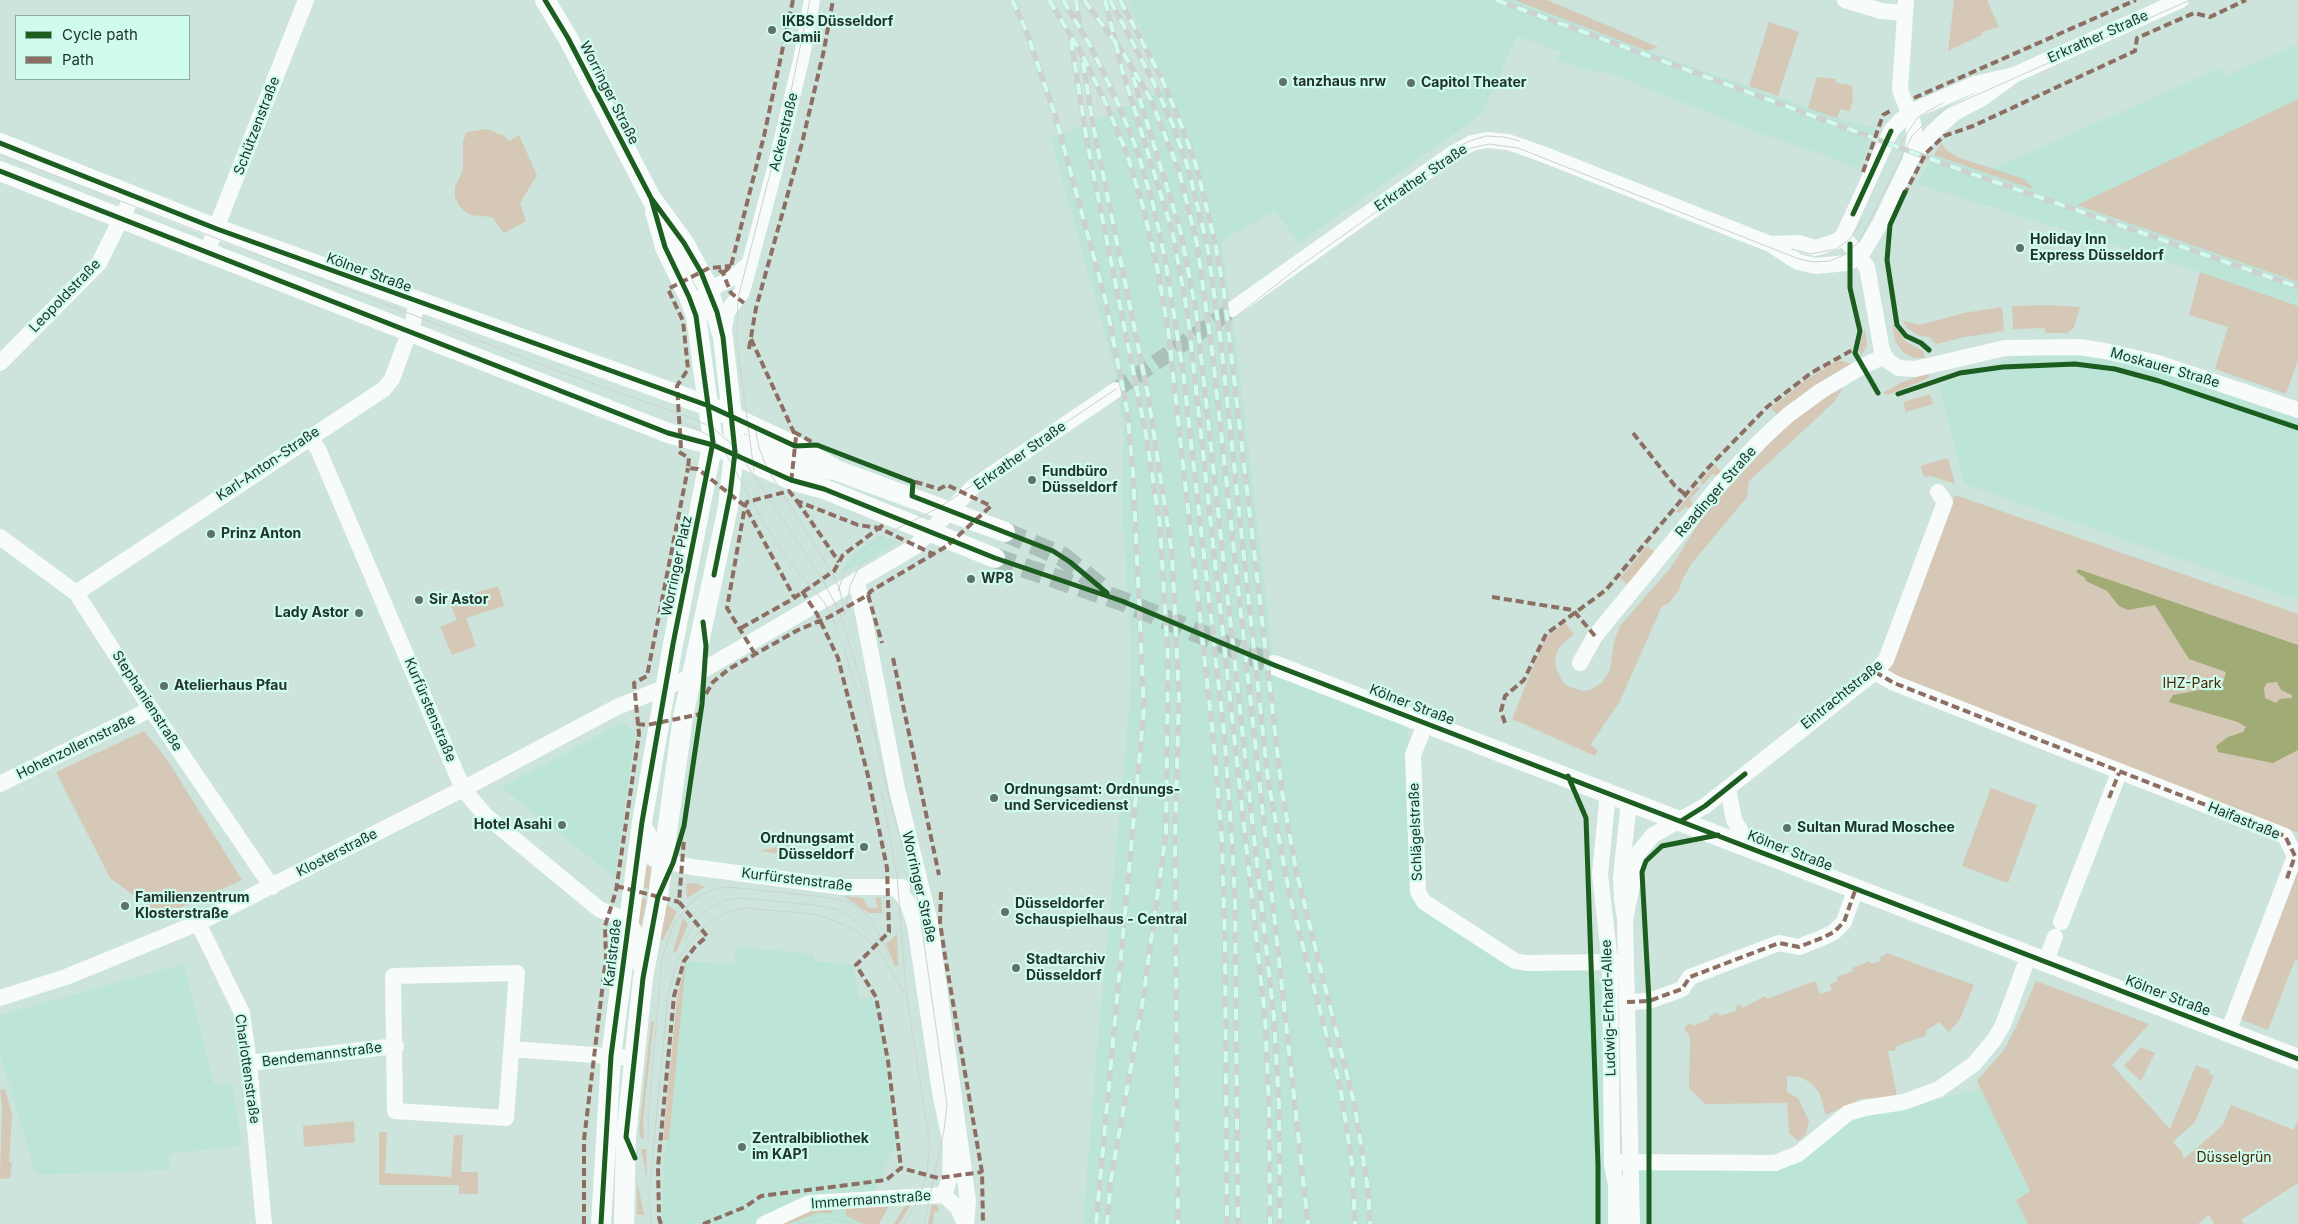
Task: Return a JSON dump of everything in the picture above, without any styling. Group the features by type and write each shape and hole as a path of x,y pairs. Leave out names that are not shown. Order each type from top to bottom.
{"main road":[{"name":"Worringer Straße","path":"545,0 568,38 651,198 684,243 710,290 723,337 735,449"},
{"name":"Kölner Straße","path":"0,143 217,229 709,406 733,418"},
{"path":"0,171 668,433 735,449 759,448 805,465 838,471 1005,532"},
{"name":"Worringer Straße","path":"651,198 666,247 689,296 696,316 713,445"},
{"path":"733,418 796,446 838,471"},
{"name":"Worringer Platz","path":"665,687 713,445"},
{"path":"735,449 791,480 824,489 995,558"},
{"path":"691,677 728,507 735,449"},
{"name":"Kölner Straße","path":"1274,665 2298,1059"},
{"name":"Karlstraße","path":"624,1224 626,1137 643,978 691,677"},
{"name":"Karlstraße","path":"601,1224 611,1056 642,822 665,687"}],"street":[{"name":"Schützenstraße","path":"207,251 306,0"},
{"name":"Ackerstraße","path":"723,337 727,312 742,292 750,263 802,60 812,0"},
{"path":"1846,0 1882,11 1905,7 1900,90 1921,138"},
{"name":"Erkrather Straße","path":"1770,244 1798,243 1816,248 1832,244 1843,236 1891,131 1909,114 1975,84 2014,74 2181,0"},
{"name":"Erkrather Straße","path":"1233,309 1457,151 1472,143 1487,140 1516,144 1770,244 1791,260 1810,265 1837,265 1860,257 1921,138 1954,113 1981,99 2014,74"},
{"name":"Leopoldstraße","path":"0,363 99,263 133,195"},
{"path":"1843,236 1860,257 1868,271 1885,356"},
{"path":"696,316 701,299 710,290 734,277 750,263"},
{"name":"Karl-Anton-Straße","path":"76,593 384,389 392,379 410,331 417,302"},
{"name":"Moskauer Straße","path":"1885,356 1898,368 1914,369 2004,348 2079,347 2105,350 2184,370 2298,410"},
{"name":"Readinger Straße","path":"1580,663 1595,636 1720,484 1760,441 1788,415 1821,391 1857,369 1885,356"},
{"name":"Erkrather Straße","path":"858,582 916,546 974,487 1116,390"},
{"name":"Kurfürstenstraße","path":"309,437 318,450 464,789 485,815 599,909 628,921"},
{"name":"Eintrachtstraße","path":"1681,821 1705,806 1728,788 1875,672 1886,660 1945,502 1938,492"},
{"name":"Stephanienstraße","path":"0,537 76,593 151,710 272,886"},
{"name":"Klosterstraße","path":"0,998 66,977 198,923 464,789 617,707 691,677 858,582"},
{"name":"Worringer Straße","path":"858,582 897,789 930,923 968,1201 966,1224"},
{"name":"Haifastraße","path":"1875,672 1894,683 2119,773 2285,836 2295,856 2228,1032"},
{"name":"Hohenzollernstraße","path":"0,784 151,710"},
{"name":"Schlägelstraße","path":"1426,722 1413,755 1418,892 1424,902 1519,962 1618,962"},
{"path":"1612,1162 1775,1162 1798,1154 1848,1114 1865,1108 1904,1102 1939,1089 1974,1064 1994,1040 2037,958 2058,929 2119,773"},
{"path":"1728,788 1734,820 1750,847"},
{"name":"Ludwig-Erhard-Allee","path":"1608,792 1600,874 1627,1002 1632,1224"},
{"name":"Ludwig-Erhard-Allee","path":"1625,919 1622,877 1629,801"},
{"name":"Ludwig-Erhard-Allee","path":"1616,1224 1616,1185 1612,1162 1618,962 1639,852 1653,835 1681,821"},
{"path":"642,822 652,841 651,855 654,859 662,861"},
{"name":"Kurfürstenstraße","path":"662,861 842,887 892,888 921,885"},
{"name":"Worringer Straße","path":"892,888 898,890 913,913 940,1092 952,1144 950,1177 944,1195"},
{"path":"1627,1002 1649,1002 1682,990 1690,977 1779,943 1799,946 1824,937 1834,932 1844,922 1856,888"},
{"name":"Karlstraße","path":"628,921 635,932 643,978"},
{"name":"Charlottenstraße","path":"198,923 242,1013 249,1064 264,1224"},
{"name":"Bendemannstraße","path":"517,973 506,1118 396,1111 396,1046 394,976 517,973"},
{"name":"Bendemannstraße","path":"249,1064 396,1046"},
{"path":"512,1049 634,1058"},
{"name":"Immermannstraße","path":"764,1224 809,1203 944,1195 958,1208 966,1224"}],"shaded area":[{"path":"1127,0 1547,0 1645,41 1648,51 1837,118 1876,128 1859,170 1817,152 1754,131 1601,70 1594,72 1557,60 1561,52 1517,36 1482,114 1299,243 1275,211 1221,241 1235,334 1275,674 1407,720 1415,891 1505,961 1583,966 1605,988 1614,1168 1781,1168 1851,1114 1905,1108 1982,1088 2030,1191 2016,1200 2028,1224 1083,1224 1096,1059 1129,711 1131,653 1122,509 1123,427 1113,363 1051,139 1169,88"},
{"path":"2298,44 2298,99 2104,192 2298,274 2298,306 2200,272 1917,184 1941,143 1947,151 1960,158 1992,169 2220,68 2224,76"},
{"path":"2030,351 2109,355 2298,414 2298,600 1965,484 1938,385"},
{"path":"880,535 898,542 869,561 839,574 852,555"},
{"path":"2078,569 2298,645 2298,750 2273,763 2218,752 2216,746 2228,737 2243,732 2246,727 2238,722 2169,702 2173,695 2222,686 2226,672 2189,659 2155,605 2128,610 2119,606 2107,591 2086,581 2085,578 2076,572","holes":["2277,682 2281,690 2292,695 2292,698 2280,699 2276,703 2265,698 2264,688 2267,683"]},
{"path":"623,723 635,733 615,878 501,787"},
{"path":"736,947 814,954 814,961 853,965 859,999 874,997 887,1061 885,1062 897,1142 859,1224 661,1224 665,1153 686,961 734,964"},
{"path":"184,964 214,1085 232,1082 242,1145 169,1154 169,1170 36,1175 0,1054 0,1015"}],"green space":[{"path":"1514,0 1547,0 1658,47 1648,51"},
{"path":"1954,0 1987,0 1999,27 1982,32 1982,35 1948,51"},
{"path":"1769,22 1799,32 1778,96 1749,86"},
{"path":"1817,77 1836,79 1836,83 1852,85 1853,100 1850,111 1840,109 1837,118 1808,108"},
{"path":"2298,99 2298,282 2077,205 2104,192"},
{"path":"487,129 504,136 509,141 519,135 537,175 520,203 526,221 504,233 492,217 470,215 459,206 455,197 455,187 463,170 463,141 467,132"},
{"path":"1941,143 1947,151 1960,158 2024,179 2035,190 1934,155"},
{"path":"2200,272 2298,306 2298,360 2286,394 2215,369 2228,327 2189,315"},
{"path":"2049,305 2080,307 2074,328 2067,333 2045,333 2045,328 2013,329 2012,306"},
{"path":"2002,307 2004,331 1936,344 1930,337 1920,336 1908,329 1903,321 1919,325 1964,313"},
{"path":"1892,324 1906,342 1923,351 1925,358 1914,358 1904,353 1895,341"},
{"path":"1865,328 1867,346 1861,356 1859,349"},
{"path":"1838,360 1851,364 1815,385 1777,415 1771,408 1806,380"},
{"path":"1930,372 1929,378 1888,395 1883,393 1900,383"},
{"path":"1846,383 1834,402 1749,481 1747,497 1692,563 1682,580 1679,590 1669,603 1662,606 1619,703 1590,745 1598,750 1595,756 1512,719 1545,638 1565,623 1574,634 1559,647 1555,659 1556,668 1562,681 1568,686 1583,691 1590,690 1602,683 1610,670 1614,642 1620,626 1672,566 1703,516 1775,437 1805,411"},
{"path":"1930,394 1933,404 1906,412 1903,402"},
{"path":"1948,458 1955,484 1931,476 1924,477 1920,466"},
{"path":"1715,465 1722,472 1719,476 1712,474 1703,485 1700,482"},
{"path":"1697,486 1700,488 1690,500 1693,504 1690,508 1685,507 1679,513 1676,511"},
{"name":"IHZ-Park","path":"1955,495 2298,614 2298,833 1885,675"},
{"path":"1647,546 1655,552 1628,585 1620,578"},
{"path":"498,586 504,606 466,618 476,646 452,655 440,627 457,620 449,601"},
{"path":"144,731 166,758 242,880 165,915 158,913 110,878 56,772"},
{"path":"1991,788 2037,805 2008,883 1962,866"},
{"path":"793,844 791,855 759,851"},
{"path":"2298,860 2298,961 2295,960 2268,1030 2237,1018"},
{"path":"646,866 651,868 649,889 643,887"},
{"path":"697,883 705,887 687,898 686,884"},
{"path":"844,896 863,898 868,908 878,908 875,898 881,897 882,913 869,913"},
{"path":"641,898 647,900 641,927 637,927"},
{"path":"666,904 677,912 663,940 660,940"},
{"path":"683,918 688,924 676,953 673,951"},
{"path":"897,934 898,966 895,966 886,944"},
{"path":"1887,953 1974,985 1960,1019 1949,1032 1939,1022 1926,1031 1927,1034 1922,1038 1920,1037 1895,1047 1896,1050 1888,1051 1897,1096 1861,1099 1826,1115 1819,1092 1811,1083 1800,1077 1787,1076 1787,1092 1798,1098 1809,1121 1806,1134 1798,1141 1789,1133 1787,1103 1705,1104 1689,1088 1690,1037 1684,1028 1688,1024 1691,1023 1693,1026 1710,1019 1709,1016 1718,1012 1720,1016 1737,1010 1736,1006 1740,1005 1742,1008 1765,996 1767,999 1815,981 1820,994 1832,990 1830,984 1838,981 1837,977 1853,971 1852,968 1870,961 1871,964 1880,961 1880,958"},
{"path":"686,961 669,1140 663,1140 677,998"},
{"name":"Düsselgrün","path":"2036,981 2149,1024 2112,1065 2170,1129 2196,1065 2210,1071 2209,1074 2214,1076 2195,1122 2173,1142 2182,1152 2183,1158 2222,1126 2231,1105 2294,1130 2298,1119 2298,1183 2241,1220 2244,1224 2214,1224 2209,1215 2198,1224 2028,1224 2016,1200 2030,1191 1977,1081 2004,1050"},
{"path":"654,1021 643,1119 644,1139 640,1137 639,1131 651,1022"},
{"path":"2141,1047 2155,1053 2141,1081 2124,1066"},
{"path":"5,1089 12,1114 9,1162 12,1162 10,1178 0,1179 2,1105 0,1090"},
{"path":"354,1121 355,1142 304,1147 303,1126"},
{"path":"379,1132 387,1132 385,1173 451,1177 454,1135 463,1135 461,1172 478,1172 478,1194 459,1194 459,1185 379,1185"},
{"path":"641,1149 646,1149 647,1178"},
{"path":"637,1181 644,1215 637,1215"},
{"path":"911,1204 899,1224 894,1224 905,1206"},
{"path":"932,1204 938,1206 939,1211 934,1212 933,1224 928,1224"},
{"path":"889,1206 879,1224 864,1224 846,1216 846,1207"},
{"path":"833,1207 832,1213 818,1213 788,1224 781,1224 810,1211"}],"tunnel":[{"path":"1116,390 1233,309"},
{"path":"1005,532 1063,557 1104,590"},
{"path":"995,558 1122,601 1274,665"}],"tram line":[{"path":"754,471 737,343 738,298 790,96 810,0"},
{"path":"1234,318 1299,267 1453,157 1471,148 1489,144 1518,148 1799,259 1814,262 1830,261 1846,254 1859,242 1912,136 1928,120 1945,109 2190,0"},
{"path":"1901,142 1918,117 1943,103"},
{"path":"1451,151 1469,141 1486,136 1504,137 1520,141"},
{"path":"0,154 547,367 691,418 712,427 735,447 822,579 839,611 866,697 890,801 918,901 947,1105 944,1130 924,1224"},
{"path":"1792,249 1811,254 1836,249 1850,239 1863,219"},
{"path":"838,591 846,569 865,549 883,536 940,507 1116,389"},
{"path":"686,424 708,435 724,450 765,525 788,560 824,602 838,629"},
{"path":"755,427 759,448 768,470 832,573 839,587 845,614"},
{"path":"846,607 850,586 857,571 866,559 880,546"},
{"path":"844,648 855,687"},
{"path":"881,791 897,875 906,991 930,1145 926,1179 917,1202 904,1224"},
{"path":"649,1138 648,1118 662,959 673,925 695,898 717,888 730,887 824,897 849,902 861,909 870,919 890,959"},
{"path":"686,939 706,910 725,900 742,898 836,909 851,916 868,934"},
{"path":"651,1224 649,1195 668,995 678,959 701,929 725,913 745,908 812,914 830,919 856,930 878,949 904,993"},
{"path":"798,1224 827,1218 853,1224"}],"railway":[{"path":"1012,0 1026,30 1055,115 1105,298 1127,410 1133,472 1144,709 1096,1224"},
{"path":"1049,0 1083,56 1127,154 1143,207 1156,261 1168,329 1213,735 1222,841 1225,947 1227,1224"},
{"path":"1063,0 1091,47 1116,99 1137,150 1153,204 1165,259 1183,371 1224,732 1232,841 1235,901 1238,1224"},
{"path":"1076,0 1079,22"},
{"path":"1084,0 1124,54 1151,100 1179,171 1197,244 1212,350 1308,1224"},
{"path":"1105,0 1122,69 1173,234 1188,316 1265,1017 1269,1107 1270,1224"},
{"path":"1110,0 1154,83 1173,125 1188,168 1207,244 1221,344 1268,780 1290,897 1340,1086 1352,1163 1355,1224"},
{"path":"1120,0 1162,79 1180,122 1196,165 1215,242 1224,292 1282,792 1296,870 1355,1107 1368,1190 1370,1224"},
{"path":"1496,0 1961,170 2298,287"},
{"path":"1071,40 1087,142 1146,435 1160,525 1168,661 1166,833 1143,999 1111,1179 1107,1224"},
{"path":"1083,62 1093,125 1148,395 1172,554 1179,697 1175,837 1178,1224"},
{"path":"1133,77 1181,233 1196,311 1274,1018 1279,1106 1280,1224"}],"marked path":[{"path":"723,273 731,266 764,136 793,0"},
{"path":"749,349 756,308 802,143 824,50 833,0"},
{"path":"1914,98 2136,0"},
{"path":"1904,195 1926,153 1944,136 1973,126 2135,51 2137,38 2194,13 2210,17 2246,0"},
{"path":"1863,172 1883,115 1892,110"},
{"path":"681,448 677,386 688,369 683,321 668,289 709,268 731,266"},
{"path":"719,270 723,273 731,293 744,303"},
{"path":"751,339 796,437 791,483"},
{"path":"1505,723 1501,711 1505,696 1524,680 1546,634 1606,590 1708,468 1767,407 1811,373 1856,348"},
{"path":"794,432 814,443"},
{"path":"1633,433 1675,486 1686,495"},
{"path":"679,452 689,458 688,468 698,469 745,506 794,597"},
{"path":"584,1224 584,1140 606,958 605,926 616,891 639,734 634,683 647,676 688,468"},
{"path":"706,694 713,682 729,669 798,630 829,617 868,595 871,591 947,546 991,506 947,485 939,489 909,480"},
{"path":"755,654 727,608 747,502 789,491 797,501 858,525 879,528"},
{"path":"797,501 839,562"},
{"path":"883,525 879,528 933,554"},
{"path":"741,628 791,600 834,571 843,555 879,528"},
{"path":"802,591 817,614 838,658 868,776 887,868 889,932 856,965 876,997 888,1061 901,1168"},
{"path":"868,595 882,643"},
{"path":"1492,597 1573,610 1595,636"},
{"path":"893,658 939,875"},
{"path":"1875,672 1894,683 2285,836 2295,856 2286,881"},
{"path":"637,724 647,725 701,714"},
{"path":"2109,798 2119,773"},
{"path":"661,1224 659,1218 658,1167 674,996 684,961 707,936 679,902 684,839"},
{"path":"616,886 679,902"},
{"path":"1627,1002 1649,1001 1682,989 1690,977 1779,943 1799,947 1824,937 1834,932 1844,922 1856,888"},
{"path":"941,892 940,922 982,1172 983,1224"},
{"path":"703,1224 745,1207 761,1196 886,1180 901,1168 938,1178 982,1172"}],"cycle path":[{"path":"545,0 568,38 651,198 684,243 701,272 717,312 723,337 735,452 730,495 714,575"},
{"path":"1853,214 1891,131"},
{"path":"0,143 217,229 709,406 795,446 817,445 913,482 912,496 1053,551 1070,562 1107,593"},
{"path":"0,171 668,433 713,445 791,480 824,489 995,558 1122,601 1274,665 2298,1059"},
{"path":"1905,192 1890,225 1887,260 1897,325 1906,336 1921,343 1929,350"},
{"path":"601,1224 611,1056 642,822 673,644 713,442 696,316 665,247 651,198"},
{"path":"1850,244 1850,288 1860,331 1855,353 1878,393"},
{"path":"1898,394 1960,373 2003,367 2075,364 2115,369 2159,381 2298,428"},
{"path":"635,1158 626,1137 643,978 658,897 673,863 684,826 702,704 706,646 703,622"},
{"path":"1681,821 1705,806 1745,774"},
{"path":"1568,776 1586,818 1598,1165 1598,1224"},
{"path":"1649,1224 1649,1001 1642,872 1646,861 1662,846 1718,835"}],"place":[{"name":"IKBS Düsseldorf Camii","path":"772,30"},
{"name":"tanzhaus nrw","path":"1283,82"},
{"name":"Capitol Theater","path":"1411,83"},
{"name":"Holiday Inn Express Düsseldorf","path":"2020,248"},
{"name":"Fundbüro Düsseldorf","path":"1032,480"},
{"name":"Prinz Anton","path":"211,534"},
{"name":"WP8","path":"971,579"},
{"name":"Sir Astor","path":"419,600"},
{"name":"Lady Astor","path":"359,613"},
{"name":"Atelierhaus Pfau","path":"164,686"},
{"name":"Ordnungsamt: Ordnungs- und Servicedienst","path":"994,798"},
{"name":"Hotel Asahi","path":"562,825"},
{"name":"Sultan Murad Moschee","path":"1787,828"},
{"name":"Ordnungsamt Düsseldorf","path":"864,847"},
{"name":"Familienzentrum Klosterstraße","path":"125,906"},
{"name":"Düsseldorfer Schauspielhaus - Central","path":"1005,912"},
{"name":"Stadtarchiv Düsseldorf","path":"1016,968"},
{"name":"Zentralbibliothek im KAP1","path":"742,1147"}]}
